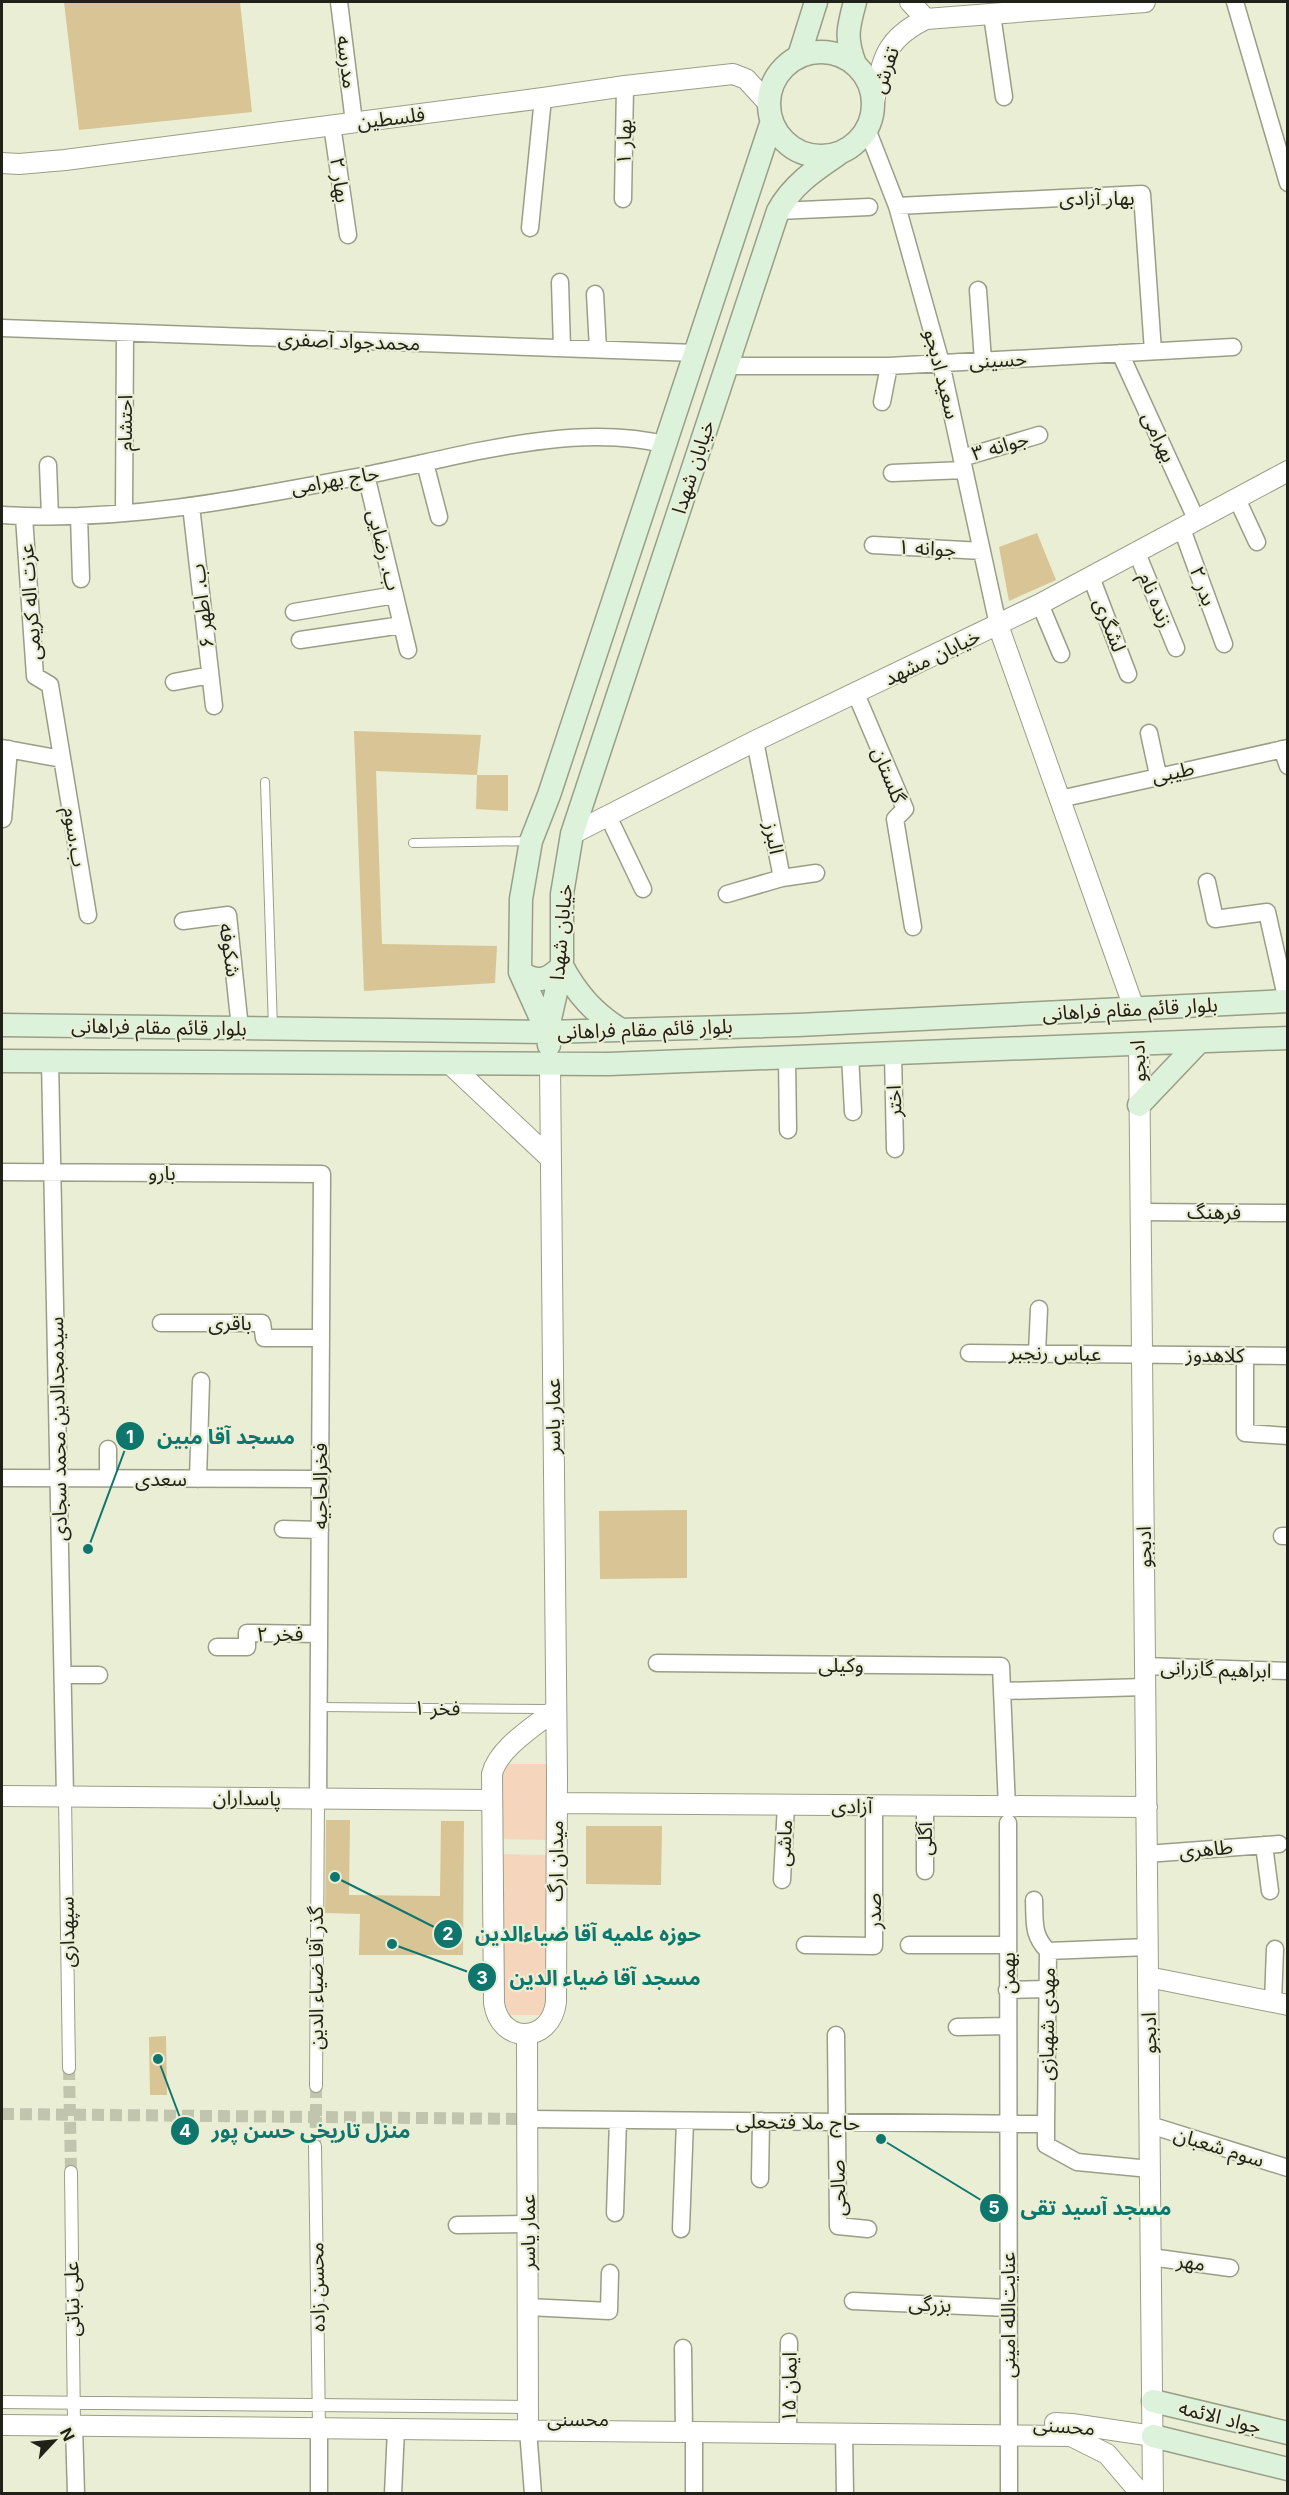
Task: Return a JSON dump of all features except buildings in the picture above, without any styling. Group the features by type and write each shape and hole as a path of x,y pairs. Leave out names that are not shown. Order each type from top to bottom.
{"main road":[{"path":"799,56 816,2"},
{"path":"855,2 847,34 848,46 855,64 869,83 873,106 867,129 855,143 840,153 819,156 800,152 785,141 771,113 770,92 777,76 799,56 811,53 828,52 840,55 855,64"},
{"name":"خیابان شهدا","path":"548,1032 520,972 521,899 531,840 549,795 667,445 771,113"},
{"name":"خیابان شهدا","path":"548,1032 562,966 562,894 572,834 726,366 778,211 798,183 840,153"},
{"path":"520,972 532,980 543,980 552,976 562,966 582,999 599,1016 621,1030"},
{"name":"بلوار قائم مقام فراهانی","path":"2,1025 548,1032 798,1025 1287,1001"},
{"name":"ادبجو","path":"1134,1008 1139,1043"},
{"path":"548,1032 550,1065"},
{"name":"بلوار قائم مقام فراهانی","path":"2,1061 550,1065 1287,1038"},
{"path":"1139,1105 1199,1042"},
{"name":"جواد الائمه","path":"1153,2401 1287,2433"},
{"name":"جواد الائمه","path":"1153,2436 1287,2469"}],"street":[{"name":"مدرسه","path":"339,2 354,122"},
{"path":"910,2 926,19"},
{"name":"تفرش","path":"873,106 888,49 897,36 926,19 992,15 1027,6 1135,2"},
{"path":"1235,2 1287,177"},
{"path":"992,15 1004,97"},
{"name":"فلسطین","path":"2,163 19,164 65,160 543,99 625,86 733,74 746,79 771,113"},
{"name":"بهار ۱","path":"624,199 625,86"},
{"path":"530,228 543,99"},
{"name":"بهار ۲","path":"332,125 348,235"},
{"name":"سعید ادبجو","path":"867,129 897,206 941,363 998,625"},
{"name":"بهار آزادی","path":"897,206 1142,194 1153,351"},
{"path":"778,211 869,207"},
{"path":"560,282 562,348"},
{"path":"978,290 984,361"},
{"path":"594,294 598,349"},
{"name":"محمدجواد آصفری","path":"2,328 696,353"},
{"name":"احتشام","path":"124,512 125,333"},
{"name":"حسینی","path":"726,366 889,366 1233,347"},
{"name":"بهرامی","path":"1120,353 1190,525"},
{"path":"882,402 889,366"},
{"name":"جوانه ۳","path":"892,473 963,464 1039,435"},
{"name":"حاج بهرامی","path":"2,515 79,516 191,506 366,475 546,439 638,437 667,445"},
{"path":"425,463 439,517"},
{"path":"48,465 50,516"},
{"name":"خیابان مشهد","path":"572,834 755,741 1040,604 1287,471"},
{"name":"ب. رضایی","path":"366,475 408,650"},
{"path":"1236,499 1257,542"},
{"name":"ب. اطهر ۶","path":"191,506 214,706"},
{"name":"عزت اله کریمی","path":"24,516 35,676 50,685 62,759"},
{"path":"79,516 81,579"},
{"name":"بدر ۲","path":"1190,525 1224,644"},
{"name":"جوانه ۱","path":"873,545 982,551"},
{"name":"زنده نام","path":"1137,553 1176,648"},
{"name":"لشگری","path":"1091,577 1128,674"},
{"path":"294,612 395,595"},
{"path":"1040,604 1061,654"},
{"path":"300,640 402,625"},
{"name":"ادبجو","path":"998,625 1134,1008"},
{"path":"174,682 210,675"},
{"name":"گلستان","path":"856,694 905,809 895,819 913,927"},
{"path":"1149,733 1158,775"},
{"name":"البرز","path":"727,894 782,878 755,741"},
{"path":"3,819 5,748 62,759"},
{"path":"1285,748 1287,766"},
{"name":"طیبی","path":"1060,799 1285,748"},
{"name":"ب.سوم","path":"62,759 88,915"},
{"path":"608,816 644,888"},
{"path":"782,878 816,873"},
{"path":"1207,882 1215,919 1267,912 1287,1001"},
{"name":"شکوفه","path":"183,921 228,915 240,1028"},
{"name":"ادبجو","path":"1139,1043 1153,2493"},
{"name":"اختر","path":"893,1053 895,1149"},
{"path":"850,1055 853,1112"},
{"path":"787,1058 789,1130"},
{"name":"سیدمجدالدین محمد سجادی","path":"50,1061 65,1796"},
{"path":"451,1065 486,1095 551,1159"},
{"name":"عمار یاسر","path":"550,1065 557,1767"},
{"name":"بارو","path":"2,1172 322,1174"},
{"name":"فخرالحاجیه","path":"318,1799 322,1174"},
{"name":"فرهنگ","path":"1140,1212 1287,1213"},
{"path":"1037,1353 1039,1310"},
{"name":"باقری","path":"161,1323 262,1323 264,1338 321,1338"},
{"name":"عباس رنجبر","path":"969,1353 1142,1354"},
{"name":"کلاهدوز","path":"1142,1354 1287,1356"},
{"path":"1245,1356 1245,1433 1287,1436"},
{"path":"198,1479 201,1381"},
{"path":"108,1449 108,1478"},
{"name":"سعدی","path":"2,1478 320,1479"},
{"path":"283,1529 320,1530"},
{"name":"فخر ۲","path":"218,1647 247,1647 247,1633 319,1634"},
{"name":"وکیلی","path":"657,1664 1001,1666 1004,1691 1007,1815"},
{"name":"ابراهیم گازرانی","path":"1145,1666 1287,1671"},
{"path":"63,1676 99,1676"},
{"path":"1004,1691 1145,1687"},
{"path":"527,2034 516,2033 507,2028 495,2013 492,1774 501,1754 556,1709"},
{"name":"میدان ارگ","path":"527,2034 544,2027 555,2011 557,1767"},
{"name":"پاسداران","path":"2,1796 492,1800"},
{"name":"سپهداری","path":"65,1796 69,2068"},
{"name":"گذر آقا ضیاء الدین","path":"316,2086 318,1799"},
{"name":"آزادی","path":"557,1803 925,1807 1007,1815 1147,1808"},
{"name":"ماشی","path":"783,1880 786,1805"},
{"name":"صدر","path":"805,1945 874,1946 874,1806"},
{"name":"آگلی","path":"925,1807 925,1870"},
{"name":"بهمن","path":"1007,1815 1008,2124"},
{"name":"طاهری","path":"1147,1854 1271,1844 1270,1891"},
{"path":"1034,1900 1037,1935 1048,1951"},
{"path":"909,1945 1008,1945"},
{"name":"مهدی شهبازی","path":"1046,2124 1048,1951 1148,1947"},
{"path":"1148,1977 1280,2004 1275,1948"},
{"path":"1007,1990 1046,1989"},
{"path":"957,2027 1008,2026"},
{"name":"عمار یاسر","path":"527,2034 528,2419"},
{"path":"836,2035 836,2122"},
{"name":"حاج ملا فتحعلی","path":"528,2119 1046,2124"},
{"path":"615,2213 618,2120"},
{"path":"681,2229 685,2121"},
{"path":"760,2179 761,2121"},
{"name":"صالحی","path":"836,2122 838,2226 868,2229"},
{"name":"عنایت‌الله امینی","path":"1008,2124 1009,2493"},
{"path":"1046,2124 1046,2145 1077,2162 1150,2169"},
{"name":"سوم شعبان","path":"1150,2125 1287,2168"},
{"name":"محسن زاده","path":"315,2145 319,2417"},
{"name":"علی نباتی","path":"71,2172 74,2414"},
{"path":"457,2225 528,2224"},
{"name":"مهر","path":"1151,2257 1230,2268"},
{"path":"528,2307 609,2311 610,2273"},
{"name":"بزرگی","path":"853,2301 1008,2308"},
{"name":"ایمان ۱۵","path":"789,2342 789,2427"},
{"path":"683,2348 687,2428 694,2493"},
{"path":"2,2402 74,2414 76,2493"},
{"name":"محسنی","path":"2,2414 528,2419 687,2428 1009,2429 1071,2436 1107,2454 1141,2493"},
{"name":"محسنی","path":"2,2425 74,2414"},
{"path":"319,2417 319,2493"},
{"name":"محسنی","path":"319,2417 396,2429 528,2419"},
{"path":"528,2419 533,2493"},
{"name":"محسنی","path":"789,2427 844,2433 1009,2429 1072,2424 1153,2436"},
{"path":"393,2493 396,2429"},
{"path":"844,2433 845,2493"}],"lane":[{"path":"265,782 273,1028"},
{"path":"413,843 531,840"},
{"name":"فخر ۱","path":"318,1707 556,1709"}],"shaded area":[{"path":"502,1764 550,1764 548,1840 501,1839"},
{"path":"501,1854 548,1855 547,2015 500,2015"}],"tunnel":[{"path":"69,2068 71,2172"},
{"path":"316,2086 316,2116"},
{"path":"2,2114 528,2119"},
{"path":"315,2146 316,2117"}],"place":[{"name":"مسجد آقا مبین","path":"88,1549"},
{"name":"حوزه علمیه آقا ضیاءالدین","path":"335,1877"},
{"name":"مسجد آقا ضیاء الدین","path":"392,1944"},
{"name":"منزل تاریخی حسن پور","path":"158,2059"},
{"name":"مسجد آسید تقی","path":"881,2139"}]}
